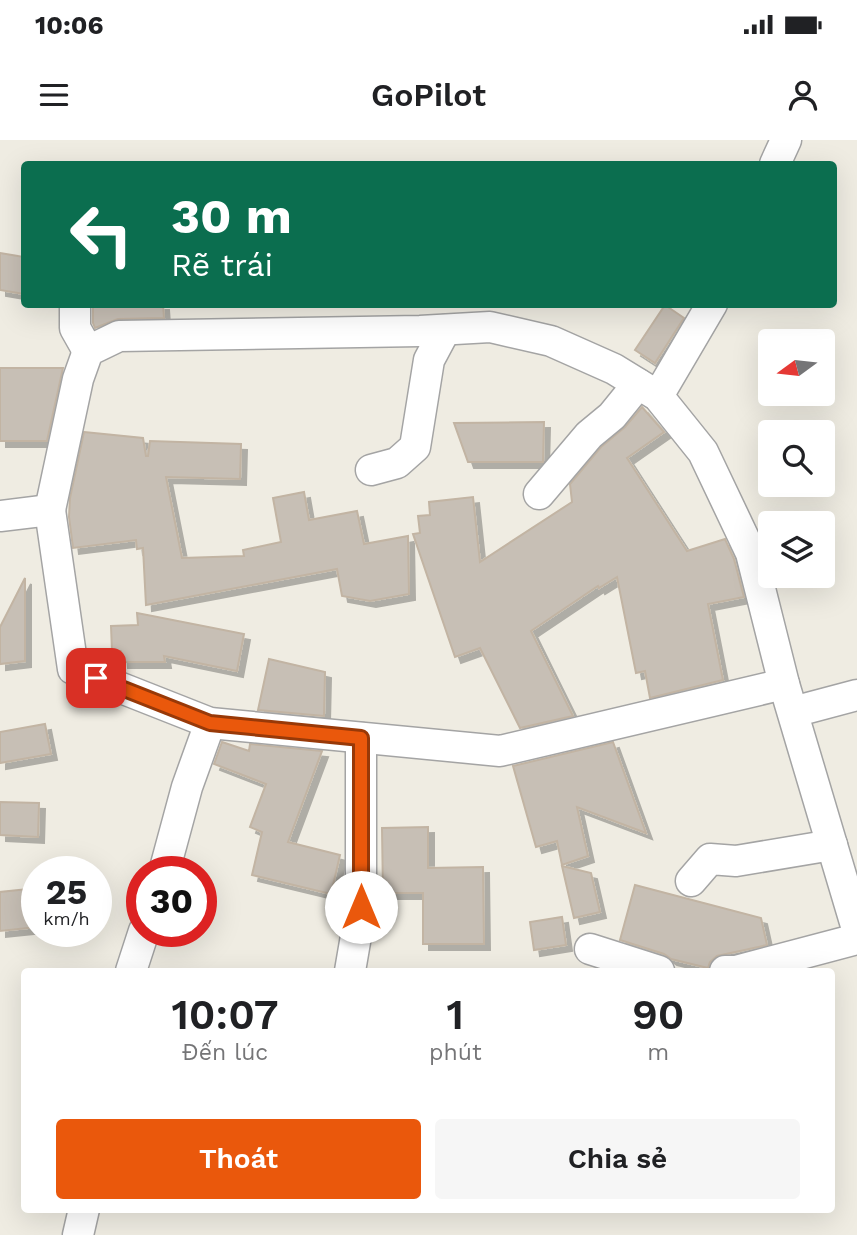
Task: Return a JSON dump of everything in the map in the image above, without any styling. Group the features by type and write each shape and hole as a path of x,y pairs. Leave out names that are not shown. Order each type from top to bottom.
{"street":[{"path":"776,161 786,140"},
{"path":"75,308 75,328 88,351"},
{"path":"539,494 589,435 648,390 709,308"},
{"path":"857,695 789,698 499,751 210,723 73,669 50,510 78,379 88,351 119,336 490,327 551,341 614,369 648,390 702,452 751,553 789,698 857,929"},
{"path":"371,470 397,463 415,447 429,360 445,330"},
{"path":"0,516 50,510"},
{"path":"168,856 187,787 210,723"},
{"path":"351,968 361,907 361,738"},
{"path":"691,881 710,859 736,861 832,845"},
{"path":"747,968 857,939"},
{"path":"132,968 139,947"},
{"path":"590,949 650,968"},
{"path":"78,1235 82,1213"}],"building":[{"path":"0,253 21,256 21,294 0,290"},
{"path":"93,308 163,308 164,318 118,319 95,328"},
{"path":"663,308 669,308 684,318 655,363 635,350"},
{"path":"0,368 63,368 47,441 0,441"},
{"path":"642,407 664,432 627,458 687,551 725,539 734,559 744,597 708,604 723,680 650,698 645,671 636,673 617,577 599,588 598,586 531,631 573,716 520,728 480,648 455,657 413,534 420,533 418,516 430,515 429,502 473,497 480,562 572,502 570,484 601,447 625,427"},
{"path":"544,422 543,462 468,462 454,423"},
{"path":"84,432 143,438 146,456 150,441 241,444 240,479 166,477 182,558 244,556 243,550 281,542 273,498 304,492 309,520 357,511 364,544 408,536 409,594 370,601 342,596 337,569 146,605 143,548 137,549 136,540 73,548 69,517 70,498"},
{"path":"25,578 25,661 0,664 0,627"},
{"path":"137,613 244,634 237,671 164,656 165,662 122,662 121,651 112,651 111,626 138,625"},
{"path":"269,659 325,672 324,716 258,710"},
{"path":"45,724 51,754 0,763 0,732"},
{"path":"222,742 249,751 250,744 322,751 288,842 340,855 331,894 252,875 262,832 250,827 266,784 214,764"},
{"path":"613,742 646,833 577,807 588,856 562,865 557,841 536,847 513,766"},
{"path":"0,802 39,803 38,837 0,835"},
{"path":"428,827 428,868 483,867 484,944 423,944 423,893 383,893 382,828"},
{"path":"562,866 591,873 600,912 574,918"},
{"path":"635,885 761,918 767,945 717,956 708,968 671,959 664,954 620,940"},
{"path":"21,890 21,929 0,931 0,892"},
{"path":"562,917 566,945 534,950 530,922"}],"route":[{"path":"96,678 210,723 361,738 361,907"}]}
